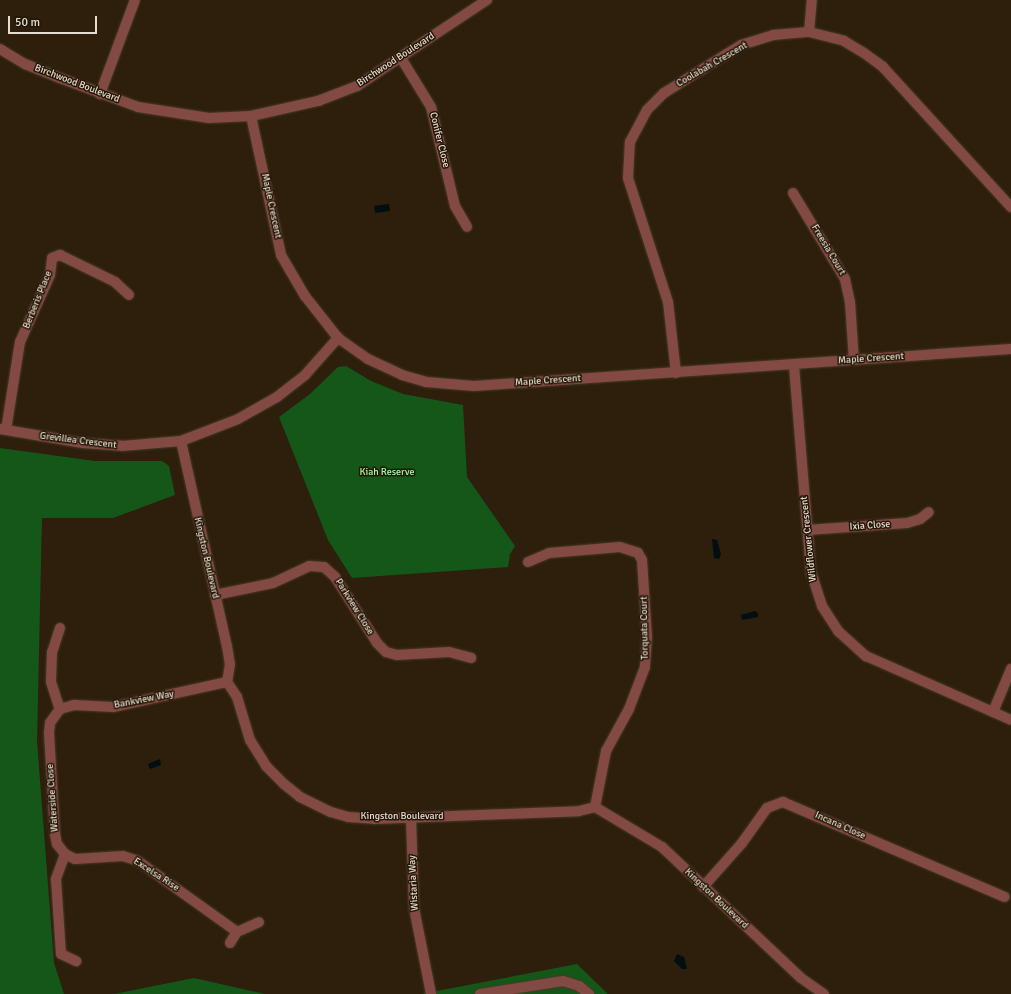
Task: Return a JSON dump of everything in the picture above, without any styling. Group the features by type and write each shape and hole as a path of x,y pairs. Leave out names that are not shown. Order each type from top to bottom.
{"street":[{"path":"100,94 135,0"},
{"name":"Birchwood Boulevard","path":"0,49 25,64 100,94 138,107 209,118 251,116 312,102 351,88 401,58 487,0"},
{"path":"809,32 812,0"},
{"name":"Coolabah Crescent","path":"676,373 668,302 628,178 630,142 647,110 664,93 741,46 773,35 809,32 844,42 883,67 1011,208"},
{"name":"Conifer Close","path":"401,58 431,107 455,206 467,227"},
{"name":"Maple Crescent","path":"251,116 281,255 305,296 338,338 368,359 402,375 426,382 474,386 794,366 854,360 1011,349"},
{"name":"Freesia Court","path":"793,193 845,279 850,302 854,360"},
{"name":"Berberis Place","path":"3,430 20,342 50,275 52,258 60,255 115,282 129,295"},
{"name":"Grevillea Crescent","path":"3,430 83,443 122,446 181,441 238,419 277,397 305,375 338,338"},
{"name":"Wildflower Crescent","path":"794,366 807,530 814,588 834,625 850,643 882,665 1011,720"},
{"name":"Kingston Boulevard","path":"181,441 227,646 230,664 227,682 237,697 250,740 266,766 300,797 317,806 348,817 411,818 579,811 595,807 662,847 800,978 824,994"},
{"name":"Ixia Close","path":"807,530 907,523 920,519 929,512"},
{"name":"Torquata Court","path":"528,562 548,553 620,548 638,553 642,560 647,637 645,667 629,709 606,751 595,807"},
{"name":"Parkview Close","path":"215,595 273,583 309,566 324,567 335,577 377,643 386,652 397,655 449,652 471,658"},
{"path":"60,628 52,652 51,682 60,709"},
{"path":"992,712 1011,669"},
{"name":"Bankview Way","path":"60,709 74,705 113,706 227,682"},
{"name":"Waterside Close","path":"60,709 54,716 48,733 55,834 57,844 65,854"},
{"name":"Incana Close","path":"703,887 742,843 767,808 783,802 1006,897"},
{"name":"Wistaria Way","path":"411,818 414,908 431,994"},
{"path":"65,854 56,879 61,954 76,961"},
{"name":"Excelsa Rise","path":"65,854 75,859 123,856 138,861 237,932"},
{"path":"230,943 237,932 259,922"},
{"path":"480,994 562,981 579,986 589,994"}],"green space":[{"name":"Kiah Reserve","path":"346,366 371,381 403,394 463,405 467,477 515,546 510,554 508,567 352,578 328,540 279,417 310,394 338,367"},
{"path":"0,448 95,461 162,461 169,466 175,495 113,518 42,518 37,741 54,963 64,994 0,994"},
{"path":"577,964 608,994 421,994"},
{"path":"194,978 265,994 114,994"}],"shaded area":[{"path":"389,204 390,211 375,213 374,206"},
{"path":"712,539 717,540 721,554 719,559 714,558"},
{"path":"755,611 758,613 758,617 742,620 741,615"},
{"path":"160,759 161,765 150,769 148,764"},
{"path":"677,954 684,957 687,969 682,969 674,961"}]}
